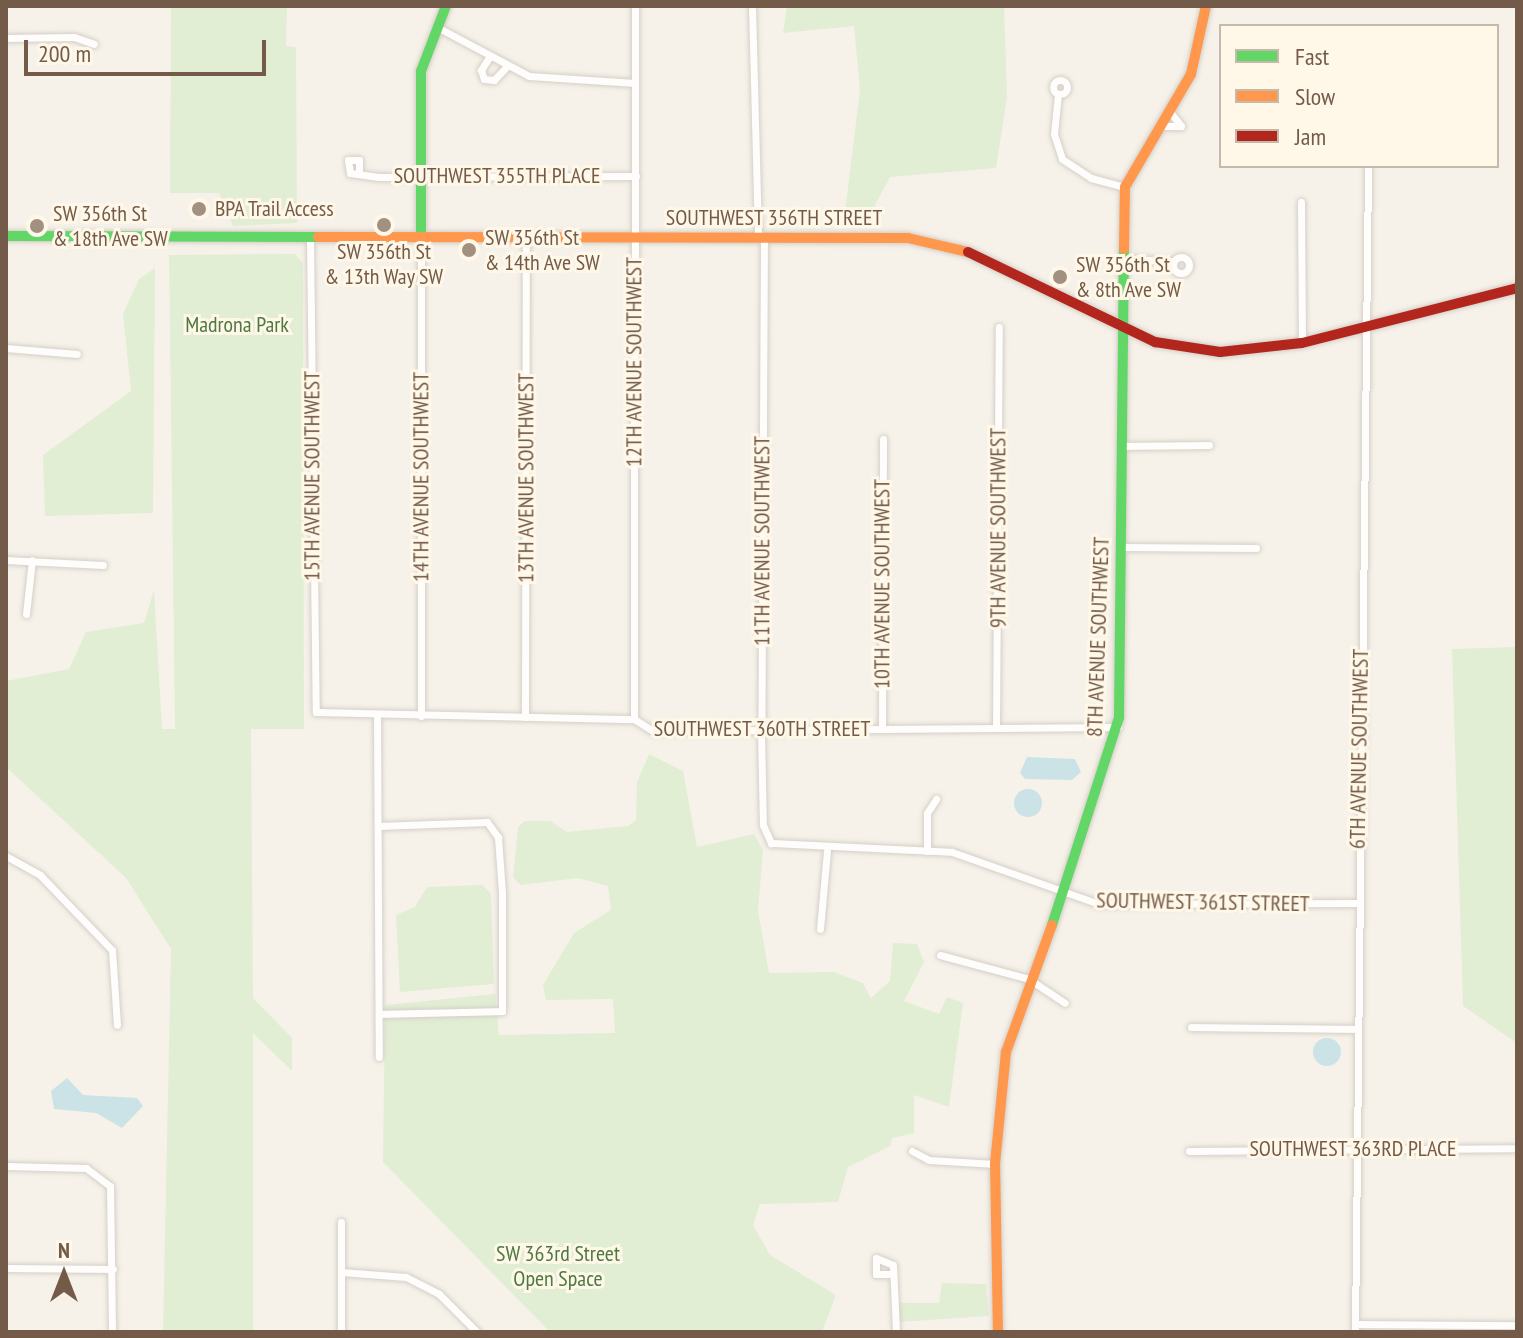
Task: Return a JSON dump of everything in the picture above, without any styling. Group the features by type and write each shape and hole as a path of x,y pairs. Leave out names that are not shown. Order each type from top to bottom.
{"street":[{"path":"421,238 421,71 446,6"},
{"name":"12TH AVENUE SOUTHWEST","path":"634,719 635,6"},
{"name":"11TH AVENUE SOUTHWEST","path":"752,6 761,238 763,825 771,843"},
{"name":"8TH AVENUE SOUTHWEST","path":"998,1332 995,1164 1006,1052 1118,727 1125,187 1191,74 1206,6"},
{"path":"437,27 506,67 555,82 635,83"},
{"path":"6,38 74,37 94,44"},
{"path":"490,56 481,70 484,79 497,79 506,67"},
{"path":"1058,94 1054,134 1062,159 1091,178 1125,187"},
{"name":"8TH AVENUE SOUTHWEST","path":"1161,126 1181,126 1170,112"},
{"name":"6TH AVENUE SOUTHWEST","path":"1355,1328 1357,903 1368,168"},
{"name":"SOUTHWEST 355TH PLACE","path":"359,171 421,176 636,176"},
{"path":"1301,202 1302,343"},
{"name":"SOUTHWEST 356TH STREET","path":"6,236 761,238 950,244 1121,327 1186,350 1302,343 1514,288"},
{"name":"14TH AVENUE SOUTHWEST","path":"421,238 421,716"},
{"name":"15TH AVENUE SOUTHWEST","path":"310,239 316,712"},
{"name":"13TH AVENUE SOUTHWEST","path":"525,717 526,239"},
{"path":"1122,258 1173,262"},
{"name":"9TH AVENUE SOUTHWEST","path":"996,728 999,327"},
{"path":"6,348 77,354"},
{"name":"10TH AVENUE SOUTHWEST","path":"882,729 883,439"},
{"path":"1121,446 1209,445"},
{"path":"1122,547 1256,548"},
{"path":"6,560 103,565"},
{"path":"26,614 32,560"},
{"name":"SOUTHWEST 360TH STREET","path":"316,712 377,716 634,719 653,731 1118,727"},
{"path":"377,716 379,1057"},
{"path":"927,851 927,813 936,799"},
{"path":"378,826 487,822 499,847 502,1011 380,1014"},
{"name":"SOUTHWEST 361ST STREET","path":"771,843 827,851 962,854 1061,893 1113,906 1357,903"},
{"path":"820,929 827,851"},
{"path":"6,856 40,875 112,950 117,1025"},
{"path":"940,955 1029,979 1065,1003"},
{"path":"1191,1027 1358,1029"},
{"name":"SOUTHWEST 363RD PLACE","path":"1189,1151 1517,1148"},
{"path":"912,1151 929,1160 995,1164"},
{"path":"6,1166 86,1168 104,1179 113,1199 112,1332"},
{"path":"341,1222 341,1332"},
{"path":"6,1268 113,1269"},
{"path":"341,1272 406,1277 439,1294 477,1332"},
{"path":"889,1274 896,1332"},
{"path":"1355,1328 1517,1325"}],"green space":[{"path":"171,6 287,6 286,46 296,47 297,223 233,226 219,193 170,193"},
{"path":"787,6 1004,6 1007,97 996,168 890,177 873,209 845,212 860,90 854,26 783,33"},
{"name":"Madrona Park","path":"295,254 303,263 304,729 251,729 253,998 292,1038 292,1071 253,1033 253,1332 163,1332 171,949 126,878 6,767 6,681 69,669 86,632 144,623 154,590 162,729 175,729 169,255"},
{"path":"155,268 153,513 45,516 43,455 131,391 123,314 139,279"},
{"path":"1517,647 1517,1043 1463,1006 1452,649"},
{"name":"SW 363rd Street Open Space","path":"649,754 683,771 697,847 754,834 763,850 758,911 769,973 834,972 863,983 871,998 890,981 893,943 917,944 924,962 904,1001 939,1014 947,997 963,1003 949,1107 914,1095 914,1133 892,1138 890,1146 848,1167 838,1202 760,1204 753,1225 770,1255 836,1295 822,1332 550,1332 383,1162 385,1005 495,994 499,1035 615,1033 613,999 546,1000 543,985 574,933 611,910 608,886 578,878 520,885 513,877 518,827 525,821 550,821 567,832 628,826 636,820 637,782"},
{"path":"483,885 491,894 494,984 400,992 396,915 415,907 427,887"},
{"path":"942,1283 986,1284 989,1316 898,1322 896,1303 939,1303"}],"water":[{"path":"1027,757 1075,759 1081,772 1072,780 1025,779 1020,773"},
{"path":"1028,789 1038,793 1042,803 1038,813 1028,817 1018,813 1014,803 1018,793"},
{"path":"1327,1038 1337,1042 1341,1052 1337,1062 1327,1066 1317,1062 1313,1052 1317,1042"},
{"path":"67,1078 83,1095 137,1098 143,1106 122,1128 96,1113 54,1109 51,1091"}],"traffic: fast":[{"path":"421,238 421,71 446,6"},
{"path":"6,236 318,237"},
{"path":"1052,925 1119,718 1124,249"}],"traffic: slow":[{"path":"1124,249 1125,187 1191,74 1206,6"},
{"path":"318,237 908,238 968,252"},
{"path":"998,1332 995,1164 1006,1052 1052,925"}],"traffic: jam":[{"path":"968,252 1155,342 1220,352 1302,343 1517,288"}],"place":[{"name":"BPA Trail Access","path":"199,209"},
{"name":"SW 356th St & 13th Way SW","path":"384,225"},
{"name":"SW 356th St & 18th Ave SW","path":"37,226"},
{"name":"SW 356th St & 14th Ave SW","path":"469,250"},
{"name":"SW 356th St & 8th Ave SW","path":"1060,277"}]}
